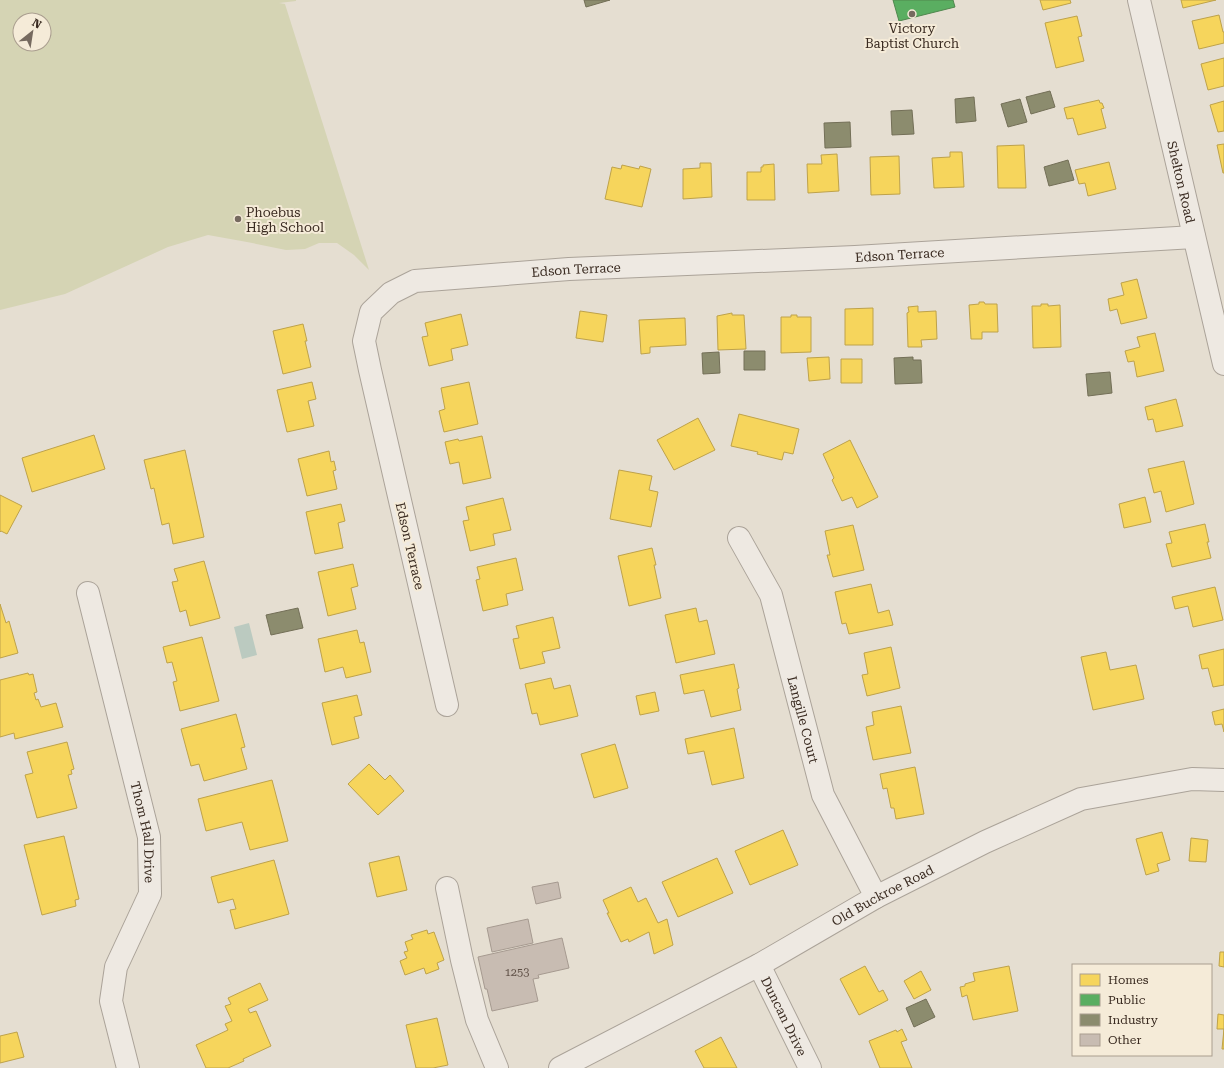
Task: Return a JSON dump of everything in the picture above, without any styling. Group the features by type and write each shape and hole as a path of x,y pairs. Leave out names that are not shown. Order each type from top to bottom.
{"street":[{"name":"Shelton Road","path":"1139,0 1224,364"},
{"name":"Edson Terrace","path":"447,705 364,341 371,312 391,293 415,282 569,269 863,257 1194,237"},
{"name":"Langille Court","path":"739,538 771,595 823,795 876,897"},
{"name":"Thom Hall Drive","path":"88,593 149,837 150,894 116,967 111,1001 128,1068"},
{"name":"Old Buckroe Road","path":"560,1068 759,965 876,897 985,842 1081,799 1192,779 1224,780"},
{"path":"446,888 477,1020 497,1068"},
{"name":"Duncan Drive","path":"759,965 810,1068"}],"green space":[{"path":"0,0 296,0 279,3 285,4 369,270 354,255 337,243 319,243 305,249 286,250 208,235 168,247 65,294 0,310"}],"shaded area":[{"path":"249,623 257,655 242,659 234,627"}],"building: Homes":[{"path":"1040,0 1070,0 1071,3 1043,10"},
{"path":"1181,0 1216,0 1183,8"},
{"path":"1219,15 1224,32 1224,43 1199,49 1192,21"},
{"path":"1077,16 1082,36 1078,37 1084,61 1056,68 1045,23"},
{"path":"1224,58 1224,86 1208,90 1201,64"},
{"path":"1099,100 1104,108 1101,109 1106,128 1078,135 1073,118 1067,119 1064,108"},
{"path":"1224,101 1224,131 1218,132 1210,105"},
{"path":"1224,144 1224,173 1223,173 1217,145"},
{"path":"1024,145 1026,188 998,188 997,146"},
{"path":"950,152 962,152 964,187 934,188 932,158 950,157"},
{"path":"837,154 839,191 808,193 807,164 822,164 821,155"},
{"path":"899,156 900,194 871,195 870,157"},
{"path":"1109,162 1116,189 1088,196 1085,183 1079,184 1075,170"},
{"path":"700,163 711,163 712,197 683,199 683,169 700,168"},
{"path":"774,164 775,200 747,200 747,172 761,172 761,167 763,167 763,165"},
{"path":"622,165 639,169 640,166 651,169 642,207 605,199 612,167 621,169"},
{"path":"1137,279 1147,318 1121,324 1117,309 1110,311 1108,299 1124,295 1121,283"},
{"path":"979,302 984,302 985,304 997,304 998,332 982,332 982,339 971,339 969,305 979,304"},
{"path":"1041,304 1048,304 1048,306 1060,305 1061,347 1033,348 1032,306 1041,306"},
{"path":"918,306 918,312 936,311 937,339 921,340 922,347 908,347 908,307"},
{"path":"873,308 873,345 845,345 845,309"},
{"path":"580,311 607,315 603,342 576,338"},
{"path":"732,313 732,315 744,315 746,349 718,350 717,316"},
{"path":"461,314 468,345 451,349 453,360 429,366 422,337 428,336 425,323"},
{"path":"791,315 797,315 797,317 811,317 811,352 781,353 781,317 791,317"},
{"path":"685,318 686,345 650,347 650,353 641,354 639,320"},
{"path":"303,324 311,367 283,374 273,331"},
{"path":"1155,333 1164,371 1137,377 1134,361 1128,362 1125,351 1140,347 1137,337"},
{"path":"829,357 830,379 809,381 807,358"},
{"path":"841,359 862,359 862,383 841,383"},
{"path":"312,382 316,399 308,401 314,426 287,432 277,390"},
{"path":"469,382 478,424 444,432 439,411 445,409 441,388"},
{"path":"1176,399 1183,426 1156,432 1153,419 1148,420 1145,407"},
{"path":"739,414 799,429 793,454 784,452 782,460 757,454 758,452 731,446"},
{"path":"698,418 715,450 674,470 657,440"},
{"path":"94,435 105,469 32,492 22,458"},
{"path":"482,436 491,478 463,484 459,462 450,464 445,442 458,439 459,441"},
{"path":"850,440 878,497 857,508 852,497 842,501 832,480 834,478 823,454"},
{"path":"185,450 204,537 173,544 169,523 162,525 154,488 151,489 144,460"},
{"path":"329,451 331,462 334,461 336,470 333,471 337,489 307,496 298,459"},
{"path":"1184,461 1194,504 1166,512 1161,491 1154,493 1148,469"},
{"path":"619,470 652,476 649,490 658,492 651,527 610,519"},
{"path":"0,495 22,506 7,534 1,531 0,532"},
{"path":"1145,497 1151,522 1124,528 1119,504"},
{"path":"503,498 511,530 493,534 495,545 470,551 463,521 469,520 466,507"},
{"path":"341,504 345,521 338,523 343,548 315,554 306,512"},
{"path":"1205,524 1211,558 1172,567 1166,544 1172,543 1169,532"},
{"path":"853,525 864,570 833,577 827,555 830,555 825,531"},
{"path":"652,548 661,598 629,606 618,556"},
{"path":"516,558 523,590 506,594 508,605 483,611 476,580 480,579 477,567"},
{"path":"204,561 220,618 190,626 186,610 180,612 172,582 178,581 174,569"},
{"path":"353,564 358,586 351,588 356,609 328,616 318,572"},
{"path":"871,584 878,613 889,610 893,625 849,634 846,623 842,624 835,592"},
{"path":"1215,587 1223,620 1193,627 1188,606 1175,609 1172,597"},
{"path":"0,604 6,623 9,621 18,653 0,658"},
{"path":"696,608 699,622 707,620 715,654 676,663 665,615"},
{"path":"553,617 560,648 542,652 545,663 520,669 513,639 519,638 516,626"},
{"path":"357,630 360,643 364,642 371,672 346,678 343,667 325,672 318,639"},
{"path":"202,637 219,701 180,711 173,682 177,681 172,662 167,663 163,647"},
{"path":"891,647 900,688 867,696 862,675 868,674 864,653"},
{"path":"1224,649 1224,685 1213,687 1208,668 1202,669 1199,655"},
{"path":"1106,652 1110,670 1136,665 1144,699 1093,710 1081,657"},
{"path":"734,664 739,688 737,689 741,710 711,717 704,690 684,694 680,675"},
{"path":"28,673 29,675 33,674 37,692 34,693 36,700 38,699 41,707 56,703 63,727 15,739 14,733 0,737 0,680"},
{"path":"551,678 554,689 570,685 578,716 540,725 537,713 532,714 525,684"},
{"path":"655,692 659,711 640,715 636,696"},
{"path":"357,695 362,715 354,717 359,738 332,745 322,703"},
{"path":"901,706 911,753 873,760 866,727 874,725 872,712"},
{"path":"1224,709 1224,732 1222,724 1215,725 1212,712"},
{"path":"236,714 245,747 241,748 247,769 204,781 199,764 191,766 181,729"},
{"path":"734,728 744,778 712,785 704,751 688,754 685,739"},
{"path":"67,742 74,769 71,770 72,774 68,775 77,808 37,818 25,775 33,773 27,752"},
{"path":"615,744 628,788 594,798 581,754"},
{"path":"369,764 385,780 390,775 404,791 378,815 348,784"},
{"path":"915,767 924,814 896,819 894,808 891,808 887,788 883,789 880,774"},
{"path":"272,780 288,841 250,850 242,822 206,831 198,799"},
{"path":"783,830 798,865 750,885 735,851"},
{"path":"1162,832 1170,860 1157,864 1159,871 1146,875 1136,839"},
{"path":"64,836 79,899 75,900 76,906 42,915 24,845"},
{"path":"1191,838 1208,840 1206,862 1189,861"},
{"path":"399,856 407,890 377,897 369,863"},
{"path":"717,858 733,893 678,917 662,882"},
{"path":"274,860 289,914 235,929 230,910 236,909 233,899 218,903 211,877"},
{"path":"631,887 638,902 646,898 658,923 667,919 673,945 654,954 649,932 629,942 628,939 621,942 607,913 609,913 603,900"},
{"path":"427,930 428,934 434,932 444,960 437,963 439,969 426,974 424,968 405,975 400,961 407,958 404,952 408,951 405,942 413,939 411,935"},
{"path":"1220,952 1224,952 1224,967 1219,966"},
{"path":"865,966 879,992 883,990 888,1000 859,1015 840,979"},
{"path":"1009,966 1018,1011 973,1020 967,995 962,997 960,987 975,981 973,973"},
{"path":"921,971 931,990 914,999 904,981"},
{"path":"260,983 268,1000 248,1009 250,1013 256,1011 271,1046 228,1068 206,1068 196,1045 228,1030 225,1024 232,1021 225,1006 231,1004 228,998"},
{"path":"1218,1014 1224,1015 1224,1029 1217,1029"},
{"path":"437,1018 448,1065 433,1068 416,1068 406,1025"},
{"path":"902,1029 907,1040 901,1042 912,1068 880,1068 869,1041"},
{"path":"1224,1029 1224,1049 1222,1049"},
{"path":"17,1032 24,1057 0,1063 0,1036"},
{"path":"721,1037 737,1068 704,1068 695,1051"}],"building: Public":[{"name":"Victory Baptist Church","path":"893,0 953,0 955,7 899,21"}],"building: Industry":[{"path":"584,0 610,0 586,7"},
{"path":"1050,91 1055,107 1031,114 1026,97"},
{"path":"974,97 976,121 956,123 955,99"},
{"path":"1020,99 1027,122 1008,127 1001,104"},
{"path":"912,110 914,134 892,135 891,111"},
{"path":"850,122 851,147 825,148 824,123"},
{"path":"1068,160 1074,180 1049,186 1044,167"},
{"path":"744,351 765,351 765,370 744,370"},
{"path":"719,352 720,373 703,374 702,353"},
{"path":"913,357 913,360 921,360 922,383 895,384 894,358"},
{"path":"1110,372 1112,393 1088,396 1086,374"},
{"path":"298,608 303,628 271,635 266,615"},
{"path":"926,999 935,1017 914,1027 906,1008"}],"building: Other":[{"path":"558,882 561,898 536,904 532,887"},
{"path":"528,919 533,943 492,952 487,928"},
{"path":"562,938 569,968 538,975 539,978 533,979 538,1001 492,1011 487,989 485,989 478,957"}],"place":[{"name":"Victory Baptist Church","path":"912,14"},
{"name":"Phoebus High School","path":"238,219"}]}
